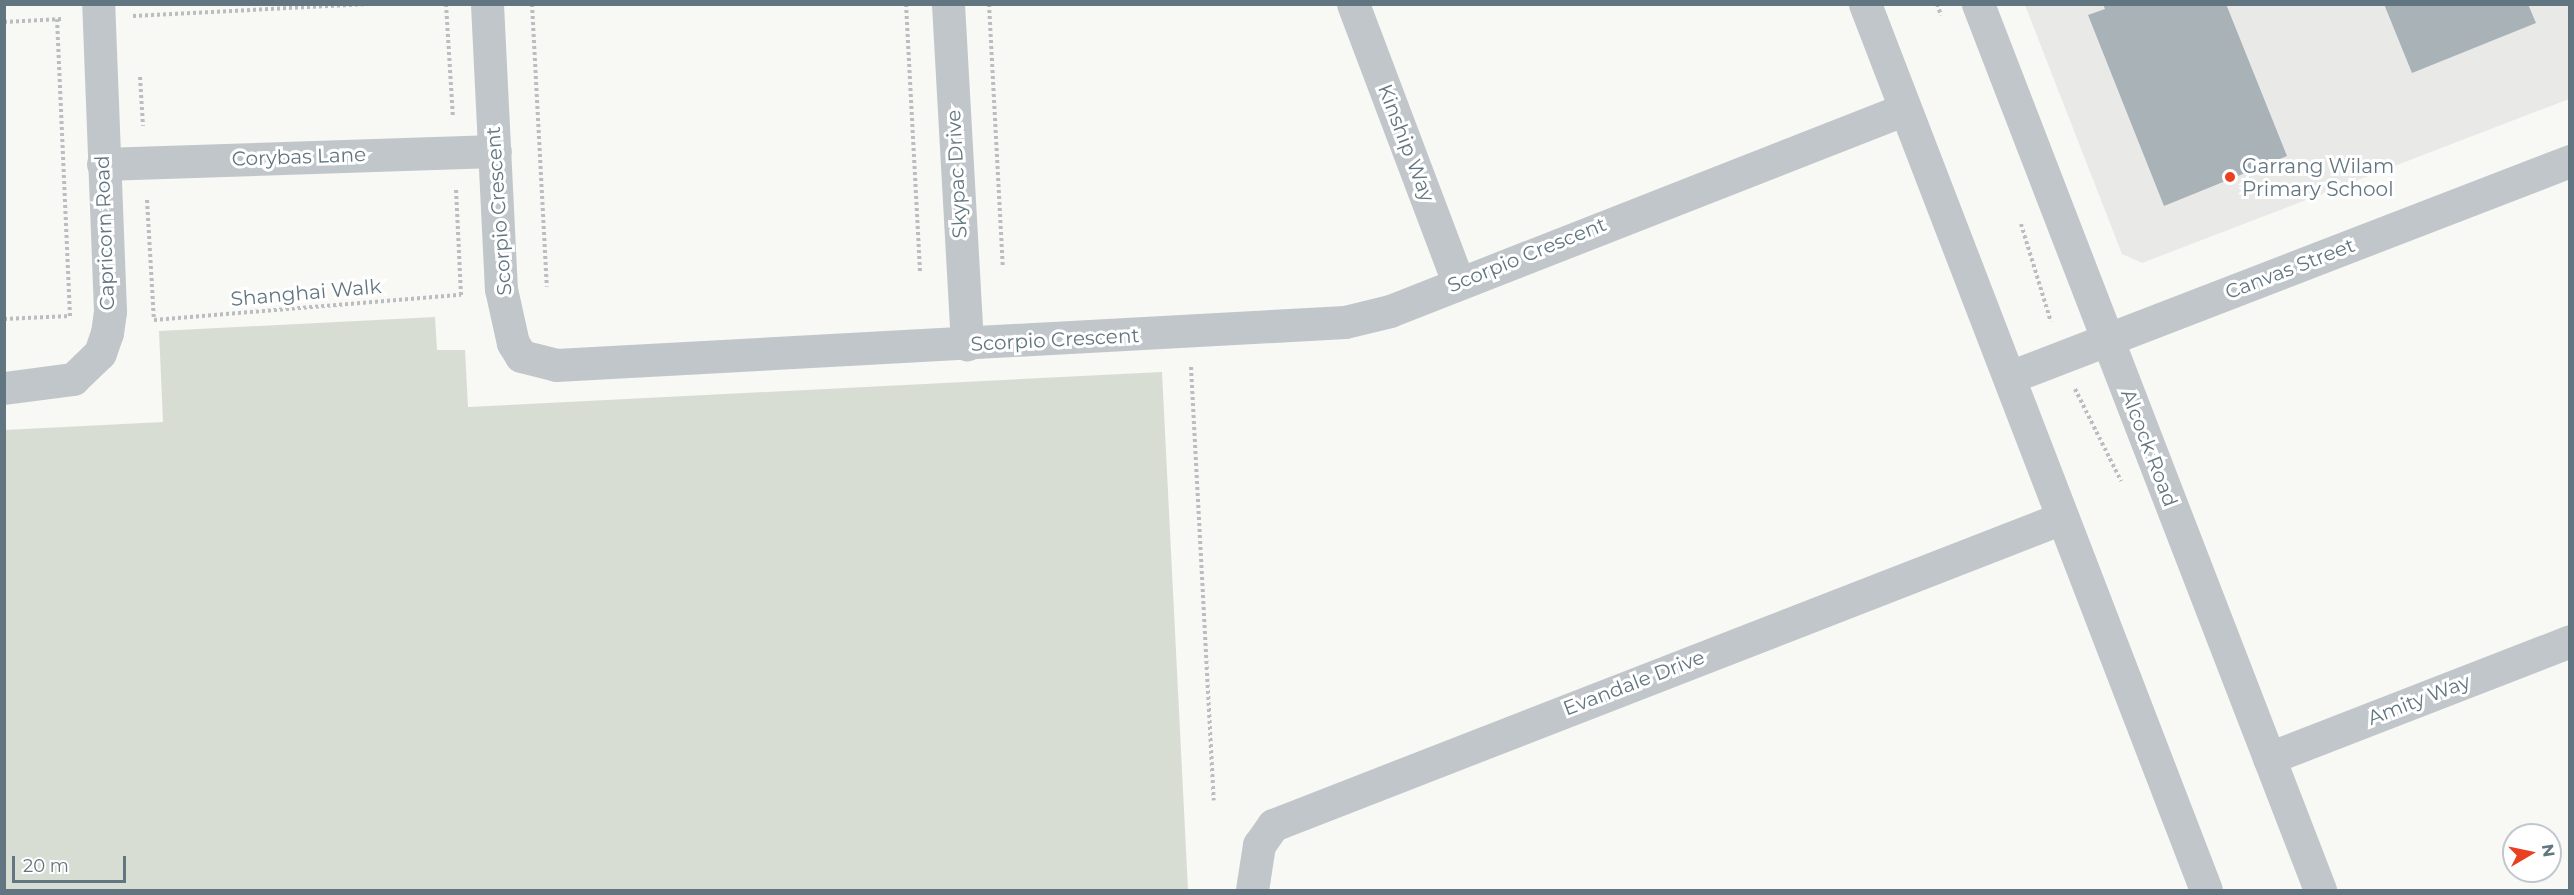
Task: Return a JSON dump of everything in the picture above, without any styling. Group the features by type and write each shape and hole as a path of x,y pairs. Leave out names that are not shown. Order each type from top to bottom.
{"street":[{"name":"Scorpio Crescent","path":"488,4 501,289 513,343 521,356 536,363 1325,326 1390,311 1458,282 1905,109"},
{"name":"Skypac Drive","path":"948,4 967,344"},
{"name":"Kinship Way","path":"1353,4 1458,282"},
{"path":"1865,4 2206,891"},
{"name":"Alcock Road","path":"1978,4 2320,891"},
{"name":"Capricorn Road","path":"4,388 74,379 100,353 110,311 98,11"},
{"name":"Corybas Lane","path":"103,164 495,151"},
{"name":"Canvas Street","path":"2010,377 2570,161"},
{"name":"Evandale Drive","path":"1252,891 1258,845 1273,825 2062,518"},
{"name":"Amity Way","path":"2269,758 2570,641"}],"path":[{"path":"4,22 57,20 98,11 369,4"},
{"path":"532,4 548,287"},
{"path":"906,4 920,273"},
{"path":"989,4 1003,268"},
{"path":"1937,4 1945,26"},
{"path":"4,319 70,316 57,20"},
{"path":"2019,218 2031,269 2088,423 2126,490"},
{"name":"Shanghai Walk","path":"154,320 461,295"},
{"path":"1191,363 1214,800"}],"shaded area":[{"name":"Garrang Wilam Primary School","path":"2025,5 2569,5 2569,99 2142,263 2122,254"},
{"path":"435,317 437,350 465,350 468,407 1162,372 1188,890 5,890 5,430 163,422 159,331"}],"building":[{"path":"2103,4 2226,4 2287,156 2164,206 2088,15 2105,9"},
{"path":"2384,4 2528,4 2536,23 2412,73"}],"place":[{"name":"Garrang Wilam Primary School","path":"2230,177"}]}
